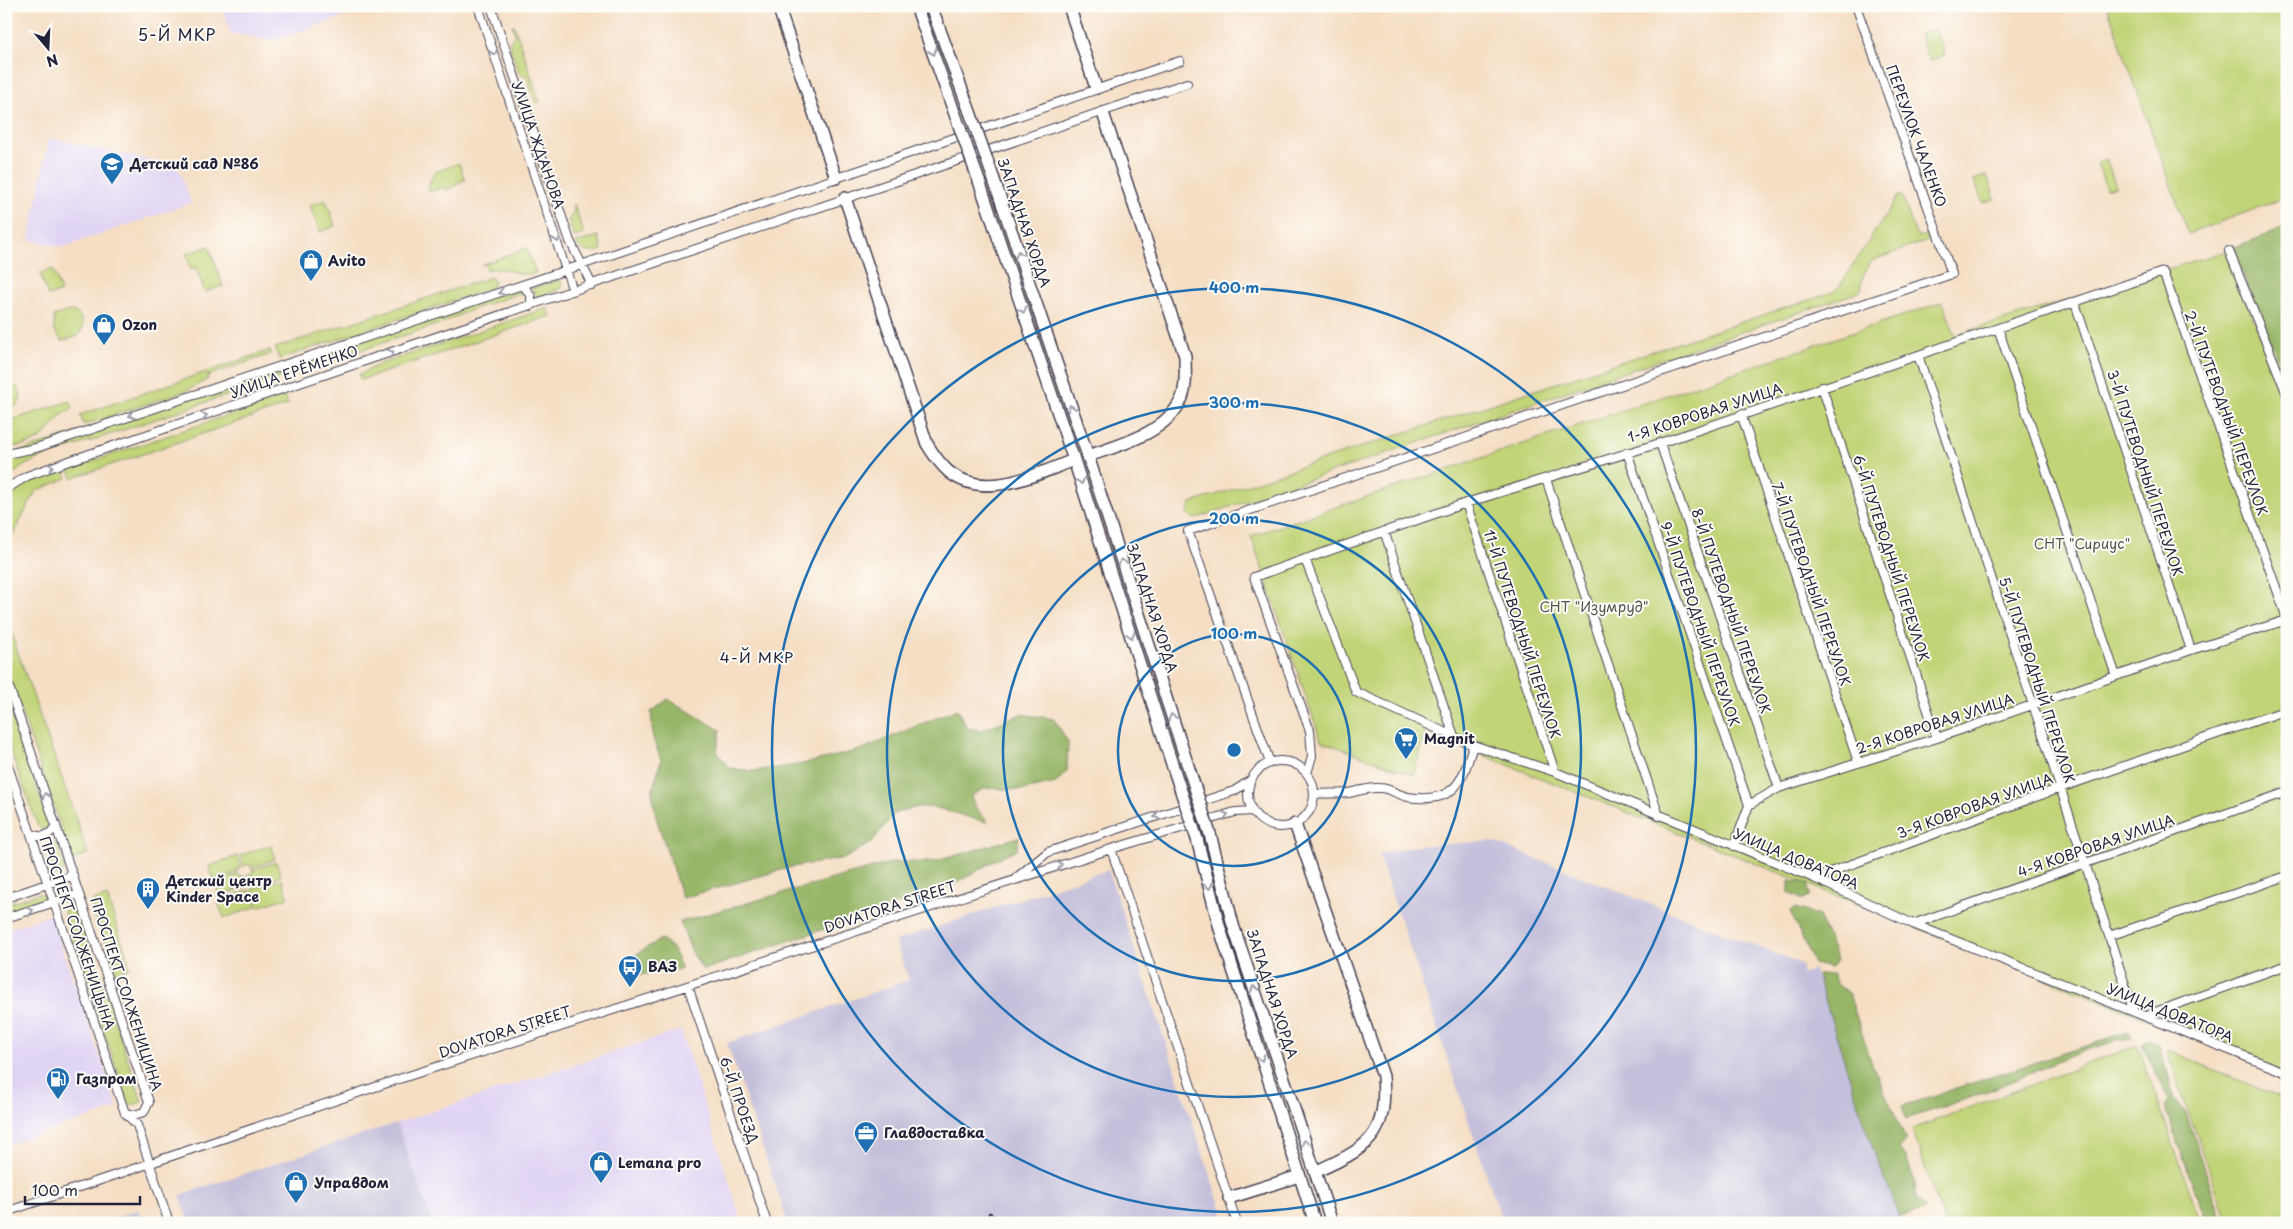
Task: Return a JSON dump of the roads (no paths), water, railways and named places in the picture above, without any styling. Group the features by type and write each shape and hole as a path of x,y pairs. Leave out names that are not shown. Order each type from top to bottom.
{"highway":[{"path":"778,6 836,178"},
{"name":"ЗАПАДНАЯ ХОРДА","path":"916,6 979,181 1074,460 1196,839 1220,929 1315,1223"},
{"name":"ЗАПАДНАЯ ХОРДА","path":"931,6 993,177 1088,456 1210,834 1233,925 1332,1223"},
{"path":"1069,6 1096,88"},
{"path":"1088,456 1126,443 1155,428 1172,413 1182,398 1186,383 1184,356 1103,113"},
{"path":"845,198 927,444 938,461 949,472 968,482 988,486 1010,482 1074,460"},
{"path":"1295,824 1383,1076 1384,1112 1378,1128 1366,1144 1351,1155 1314,1172"},
{"path":"1229,1198 1299,1176"}],"street":[{"name":"УЛИЦА ЖДАНОВА","path":"478,6 573,291"},
{"name":"УЛИЦА ЖДАНОВА","path":"491,6 570,241 592,285"},
{"name":"ПЕРЕУЛОК ЧАЛЕНКО","path":"1270,763 1188,531 1952,274 1856,6"},
{"name":"УЛИЦА ЕРЁМЕНКО","path":"6,454 36,448 523,285 1096,88 1180,61"},
{"name":"УЛИЦА ЕРЁМЕНКО","path":"6,489 27,476 53,466 531,306 845,198 1103,113 1187,83"},
{"path":"2229,251 2287,394"},
{"name":"1-Я КОВРОВАЯ УЛИЦА","path":"1307,773 1312,756 1310,732 1254,576 1466,503 1660,443 2163,272"},
{"name":"2-Й ПУТЕВОДНЫЙ ПЕРЕУЛОК","path":"2163,272 2287,619"},
{"path":"523,285 531,296 531,306"},
{"name":"3-Й ПУТЕВОДНЫЙ ПЕРЕУЛОК","path":"2075,303 2191,650"},
{"path":"1998,328 2116,676"},
{"name":"5-Й ПУТЕВОДНЫЙ ПЕРЕУЛОК","path":"1918,355 2134,1012"},
{"name":"6-Й ПУТЕВОДНЫЙ ПЕРЕУЛОК","path":"1822,387 1937,738"},
{"name":"7-Й ПУТЕВОДНЫЙ ПЕРЕУЛОК","path":"1741,414 1858,762"},
{"name":"8-Й ПУТЕВОДНЫЙ ПЕРЕУЛОК","path":"1660,443 1778,788"},
{"name":"9-Й ПУТЕВОДНЫЙ ПЕРЕУЛОК","path":"1627,452 1749,805"},
{"path":"1546,479 1659,816"},
{"name":"11-Й ПУТЕВОДНЫЙ ПЕРЕУЛОК","path":"1466,503 1554,772"},
{"path":"1384,531 1454,736"},
{"name":"УЛИЦА ДОВАТОРА","path":"1305,558 1356,692 1473,745 1554,772 1814,878 1913,924 2287,1073"},
{"name":"2-Я КОВРОВАЯ УЛИЦА","path":"1749,805 1778,788 1937,738 2191,650 2287,619"},
{"name":"ПРОСПЕКТ СОЛЖЕНИЦЫНА","path":"6,678 79,894"},
{"name":"3-Я КОВРОВАЯ УЛИЦА","path":"1814,878 2060,788 2287,710"},
{"path":"1314,794 1350,793 1365,788 1390,789 1406,796 1424,798 1444,794 1452,791 1464,774 1473,745"},
{"name":"ПРОСПЕКТ СОЛЖЕНИЦЫНА","path":"6,760 124,1113 137,1125 149,1163"},
{"path":"1282,761 1293,763 1307,773 1312,782 1313,804 1308,814 1295,824 1275,826 1263,821 1253,811 1249,799 1252,780 1259,770 1270,763 1282,761"},
{"name":"DOVATORA STREET","path":"1013,880 1048,852 1234,791 1252,780"},
{"name":"4-Я КОВРОВАЯ УЛИЦА","path":"1913,924 2287,792"},
{"path":"1734,846 1749,805"},
{"name":"DOVATORA STREET","path":"6,1212 396,1080 1013,880 1235,812 1253,811"},
{"path":"31,834 45,836 56,825"},
{"path":"1111,849 1237,1223"},
{"path":"6,898 73,875"},
{"path":"2109,936 2287,876"},
{"path":"6,918 79,894"},
{"name":"ПРОСПЕКТ СОЛЖЕНИЦИНА","path":"79,894 148,1102 144,1112"},
{"path":"2144,1016 2287,965"},
{"name":"6-Й ПРОЕЗД","path":"688,986 767,1223"},
{"path":"2278,1070 2287,1066"},
{"path":"124,1113 134,1115 144,1112"},
{"path":"137,1125 144,1112"},
{"path":"149,1163 169,1223"}],"railway":[{"path":"990,1214 993,1223"}],"place":[{"name":"Детский сад №86","path":"112,185"},
{"name":"Avito","path":"311,282"},
{"name":"Ozon","path":"104,346"},
{"name":"Magnit","path":"1406,760"},
{"name":"Детский центр Kinder Space","path":"148,910"},
{"name":"ВАЗ","path":"630,988"},
{"name":"Газпром","path":"58,1100"},
{"name":"Главдоставка","path":"866,1154"},
{"name":"Lemana pro","path":"601,1184"},
{"name":"Управдом","path":"296,1204"}],"district":[{"name":"5-Й МКР","path":"177,35"},
{"name":"4-Й МКР","path":"757,658"}],"park label":[{"name":"СНТ \"Сириус\"","path":"2082,544"},
{"name":"СНТ \"Изумруд\"","path":"1594,607"}]}
